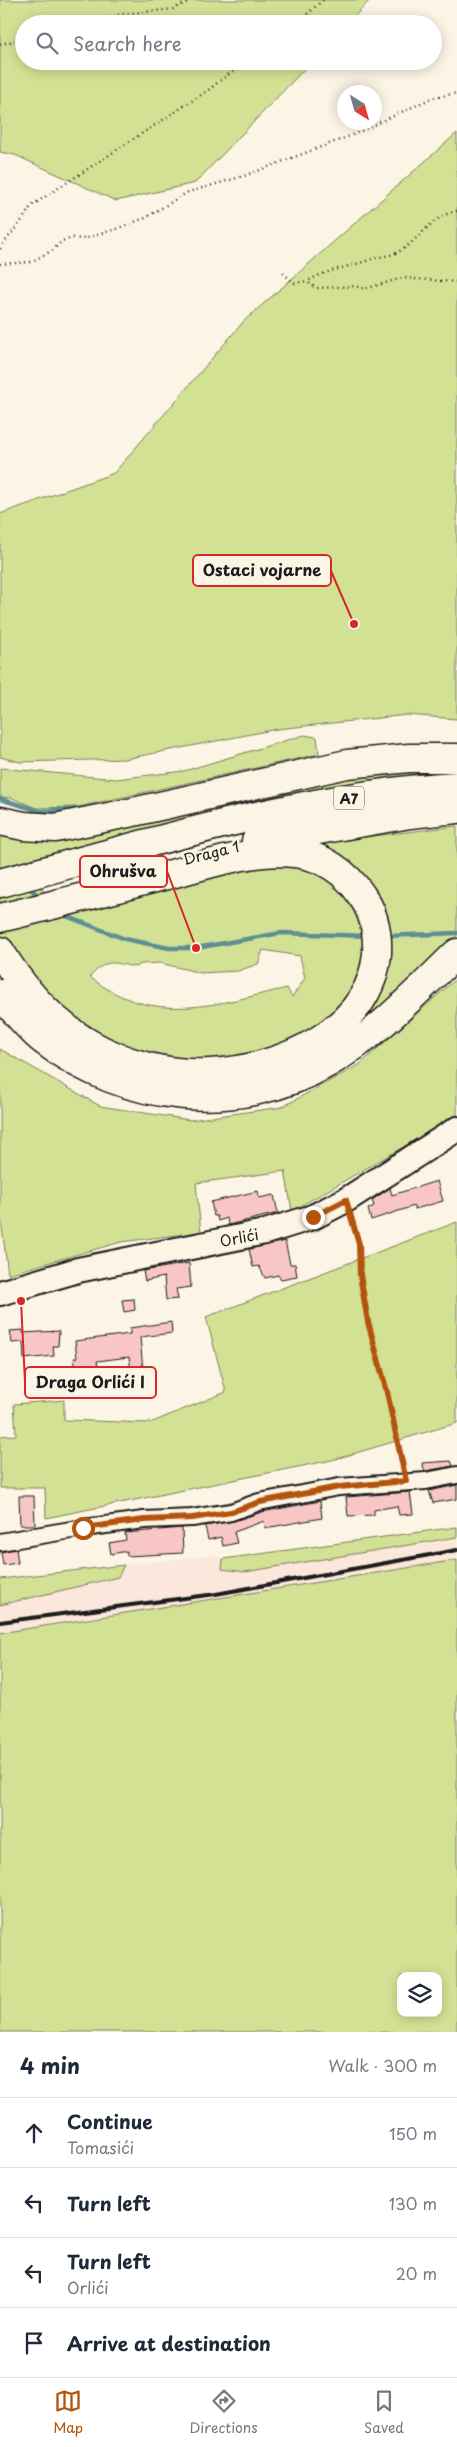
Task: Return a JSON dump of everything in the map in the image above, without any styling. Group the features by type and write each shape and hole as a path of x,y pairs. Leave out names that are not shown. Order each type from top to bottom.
{"highway":[{"path":"0,821 24,826 55,828 347,764 409,758 457,758"},
{"name":"A7","path":"247,839 350,798 457,786"},
{"name":"A7","path":"247,839 290,834 410,814 457,809"},
{"path":"0,918 247,839 285,852 318,859 341,873 361,894 374,921 377,949 376,964 364,995 321,1053 283,1058 242,1069 210,1073 178,1072 148,1066 118,1057 90,1044 63,1026 40,1004 19,980 0,951"},
{"name":"Draga 1","path":"0,883 247,839"},
{"name":"Draga 1","path":"0,907 247,839"},
{"path":"0,994 43,1040 70,1059 97,1074 160,1093 200,1096 255,1091 285,1082 321,1053 386,1020 457,952"}],"street":[{"name":"Orlići","path":"0,1294 78,1270 288,1226 313,1217 346,1200 457,1129"},
{"path":"0,1542 127,1522 192,1518 231,1512 260,1502 339,1487 426,1481 457,1475"}],"path":[{"path":"118,15 173,9 191,0"},
{"path":"306,15 323,0"},
{"path":"0,44 15,41"},
{"path":"0,249 8,237 20,226 31,206 207,91 234,70"},
{"path":"0,264 31,262 53,250 62,241 73,238 84,239 119,228 145,218 188,192 244,176 350,136 432,98 457,93"},
{"path":"283,274 294,283 308,281 320,274 342,266 362,264 397,253 429,228 435,220 448,212 457,210"},
{"path":"308,281 310,285 317,288 355,286 365,290 402,278 457,282"},
{"path":"346,1200 359,1244 361,1282 368,1322 387,1392 406,1481"}],"shaded area":[{"path":"457,1537 457,1560 0,1633 0,1605 118,1577 124,1565 214,1555 223,1559 222,1569 245,1572"}],"green space":[{"path":"0,0 370,0 356,15 15,15 15,70 303,70 195,183 116,201 15,155 0,152"},
{"path":"457,133 457,719 407,715 277,729 125,759 20,762 0,757 0,514 114,473 244,321"},
{"path":"304,735 317,737 319,754 78,807 36,808 12,798 0,797 0,768 116,779 184,771"},
{"path":"457,767 457,777 15,867 66,909 254,862 313,867 323,842 457,826 457,936 355,1029 215,1062 164,1059 119,1047 60,1010 0,944 0,827 347,772","holes":["263,950 300,956 305,978 292,997 287,988 210,1005 161,1007 137,1002 114,992 90,977 101,966 111,963 136,967 141,964 160,963 201,973 238,971 258,964"]},
{"path":"457,978 457,1116 292,1211 285,1171 196,1183 201,1232 121,1242 8,1274 0,1212 0,1049 100,1106 190,1120 282,1107 359,1065"},
{"path":"457,1222 457,1423 332,1460 46,1518 45,1488 0,1488 0,1436 16,1435 14,1404 64,1400 64,1420 150,1423 226,1392 206,1317"},
{"path":"457,1527 457,1537 245,1572 222,1569 223,1559"},
{"path":"457,1560 457,2032 0,2032 0,1633"},
{"path":"124,1565 118,1577 0,1605 0,1579"}],"building":[{"path":"437,1181 443,1201 415,1209 414,1206 371,1220 368,1209 374,1206 372,1200 390,1188 392,1195"},
{"path":"258,1191 259,1198 274,1195 278,1213 228,1225 227,1218 218,1221 217,1216 214,1216 211,1202"},
{"path":"285,1241 290,1264 295,1264 297,1276 281,1279 278,1275 265,1278 259,1266 253,1267 249,1249"},
{"path":"189,1263 191,1287 176,1289 178,1299 166,1300 164,1277 145,1281 143,1271"},
{"path":"134,1299 135,1310 124,1312 122,1300"},
{"path":"171,1322 172,1333 140,1337 143,1370 131,1371 129,1357 97,1361 101,1384 80,1390 74,1358 77,1358 75,1341 130,1334 130,1328"},
{"path":"23,1330 23,1333 59,1331 58,1346 53,1346 54,1356 24,1359 23,1342 12,1343 10,1331"},
{"path":"451,1461 453,1466 425,1471 422,1463"},
{"path":"457,1485 457,1499 433,1503 429,1491"},
{"path":"410,1492 413,1514 399,1515 397,1506 374,1510 374,1515 348,1516 346,1497"},
{"path":"19,1496 34,1496 35,1525 20,1525"},
{"path":"320,1501 322,1518 265,1528 264,1521 234,1532 237,1543 223,1546 221,1537 208,1540 205,1526 234,1521 262,1512"},
{"path":"182,1528 183,1553 127,1556 127,1551 111,1554 109,1543 126,1540 125,1533"},
{"path":"16,1549 18,1563 3,1565 1,1552"}],"waterway":[{"path":"0,799 40,811 80,809"},
{"path":"26,885 41,898"},
{"path":"61,914 125,939 169,948 196,948 281,933 368,936"},
{"path":"386,936 457,933"}],"railway":[{"path":"0,1622 216,1594 457,1550"}],"place":[{"name":"Ostaci vojarne","path":"354,624"},
{"name":"Ohrušva","path":"196,948"},
{"name":"Draga Orlići I","path":"21,1301"}],"route":[{"path":"83,1528 144,1520 192,1518 231,1512 260,1502 339,1487 406,1481 387,1392 368,1322 360,1275 359,1244 346,1200 313,1217"}]}
